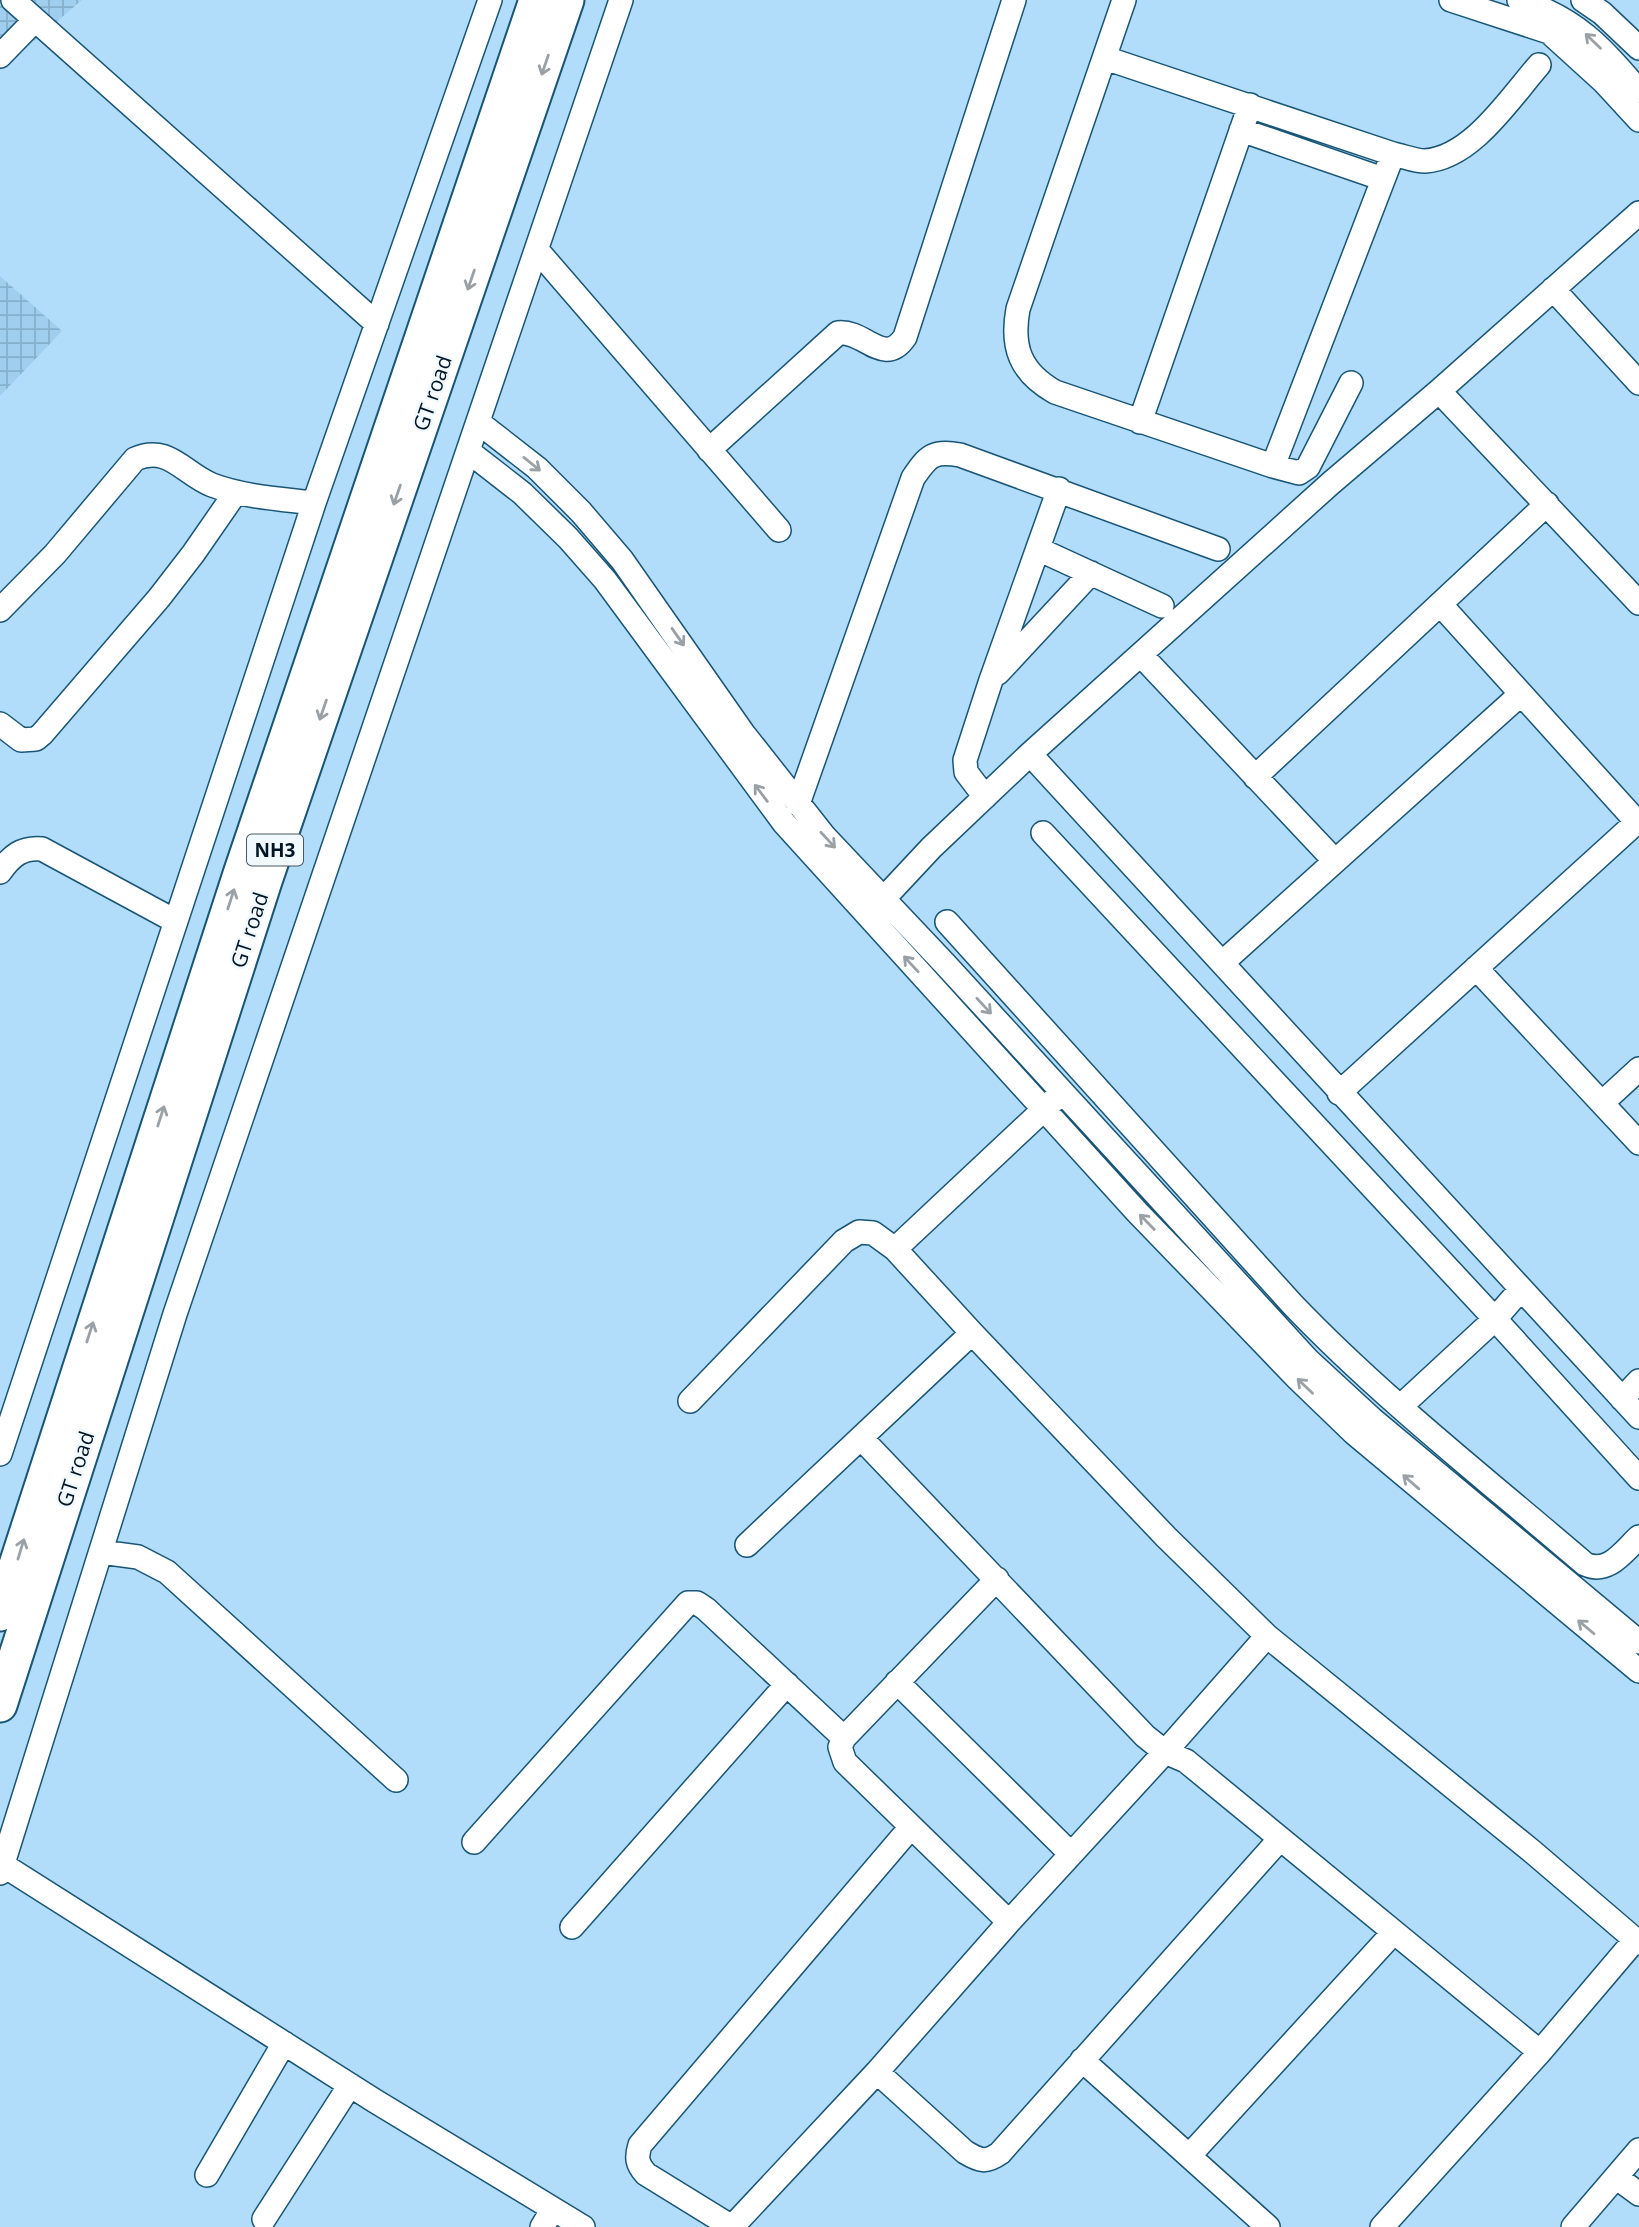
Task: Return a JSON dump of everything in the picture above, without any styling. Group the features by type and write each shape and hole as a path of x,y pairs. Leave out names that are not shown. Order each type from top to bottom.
{"highway":[{"name":"GT road","path":"0,1614 240,874 536,0"},
{"name":"GT road","path":"0,1705 261,894 567,0"}],"street":[{"path":"13,0 377,324"},
{"path":"0,1454 314,503 490,0"},
{"path":"583,2227 548,2218 285,2043 1,1869 175,1314 621,0"},
{"path":"709,450 838,333 857,335 886,350 899,346 905,337 1014,0"},
{"path":"1124,0 1018,309 1015,337 1023,363 1031,375 1055,391 1139,422 1299,473 1308,467 1351,383"},
{"path":"1451,0 1549,32 1604,82 1639,120"},
{"path":"1519,0 1536,5 1587,34 1639,91"},
{"path":"1587,1 1639,48"},
{"path":"0,56 35,20"},
{"path":"1105,58 1393,154 1423,161 1444,157 1462,149 1479,134 1539,65"},
{"path":"1139,422 1250,105"},
{"path":"1241,130 1383,179"},
{"path":"1273,466 1393,154"},
{"path":"867,917 931,848 1030,754 1331,483 1440,391 1639,213"},
{"path":"537,250 779,530"},
{"path":"1553,289 1639,383"},
{"path":"1440,391 1639,603"},
{"path":"478,422 537,468 581,512 622,560 744,733 825,837 1308,1360 1372,1419 1639,1642"},
{"path":"468,451 522,493 596,569 784,823 1137,1212 1297,1379 1433,1500 1639,1670"},
{"path":"798,804 913,478 930,456 942,452 960,455 1218,549"},
{"path":"0,610 55,554 135,459 147,454 169,458 211,485 236,492 314,503"},
{"path":"985,797 966,772 965,760 1059,489"},
{"path":"0,724 21,740 36,739 42,734 159,598 236,492"},
{"path":"1255,777 1547,505"},
{"path":"1038,549 1162,607"},
{"path":"991,680 1091,573"},
{"path":"1339,1093 1638,821 1440,604"},
{"path":"1141,655 1335,861"},
{"path":"1222,962 1521,694"},
{"path":"1030,754 1639,1417"},
{"path":"1043,833 1495,1318 1639,1478"},
{"path":"0,872 18,854 29,848 42,849 175,921"},
{"path":"947,922 1330,1343 1585,1563 1593,1568 1602,1568 1639,1537"},
{"path":"1476,968 1639,1143"},
{"path":"1602,1103 1639,1069"},
{"path":"895,1249 1062,1092"},
{"path":"690,1401 844,1241 859,1232 873,1233 895,1249 972,1334 1166,1537 1267,1636 1534,1853 1637,1941 1382,2227"},
{"path":"1401,1406 1495,1318 1521,1289"},
{"path":"747,1545 972,1334"},
{"path":"1622,1399 1639,1381"},
{"path":"861,1438 997,1578 1145,1737 1165,1752 1186,1761 1539,2052"},
{"path":"101,1552 138,1557 167,1572 396,1780"},
{"path":"997,1578 844,1738 840,1747 845,1762 1009,1922"},
{"path":"474,1842 688,1603 697,1602 706,1609 844,1738"},
{"path":"911,1827 640,2145 638,2166 646,2174 732,2227 877,2072 1070,1853 1165,1752 1267,1636"},
{"path":"897,1682 1070,1853"},
{"path":"572,1927 787,1684"},
{"path":"877,2072 965,2152 981,2161 990,2160 1280,1839"},
{"path":"1189,2156 1394,1931"},
{"path":"207,2175 285,2043"},
{"path":"1082,2060 1268,2227"},
{"path":"264,2219 350,2085"},
{"path":"1573,2227 1639,2150"},
{"path":"1616,2176 1639,2194"}],"shaded area":[{"path":"0,0 82,0 0,70"},
{"path":"0,276 62,331 0,396"}]}
